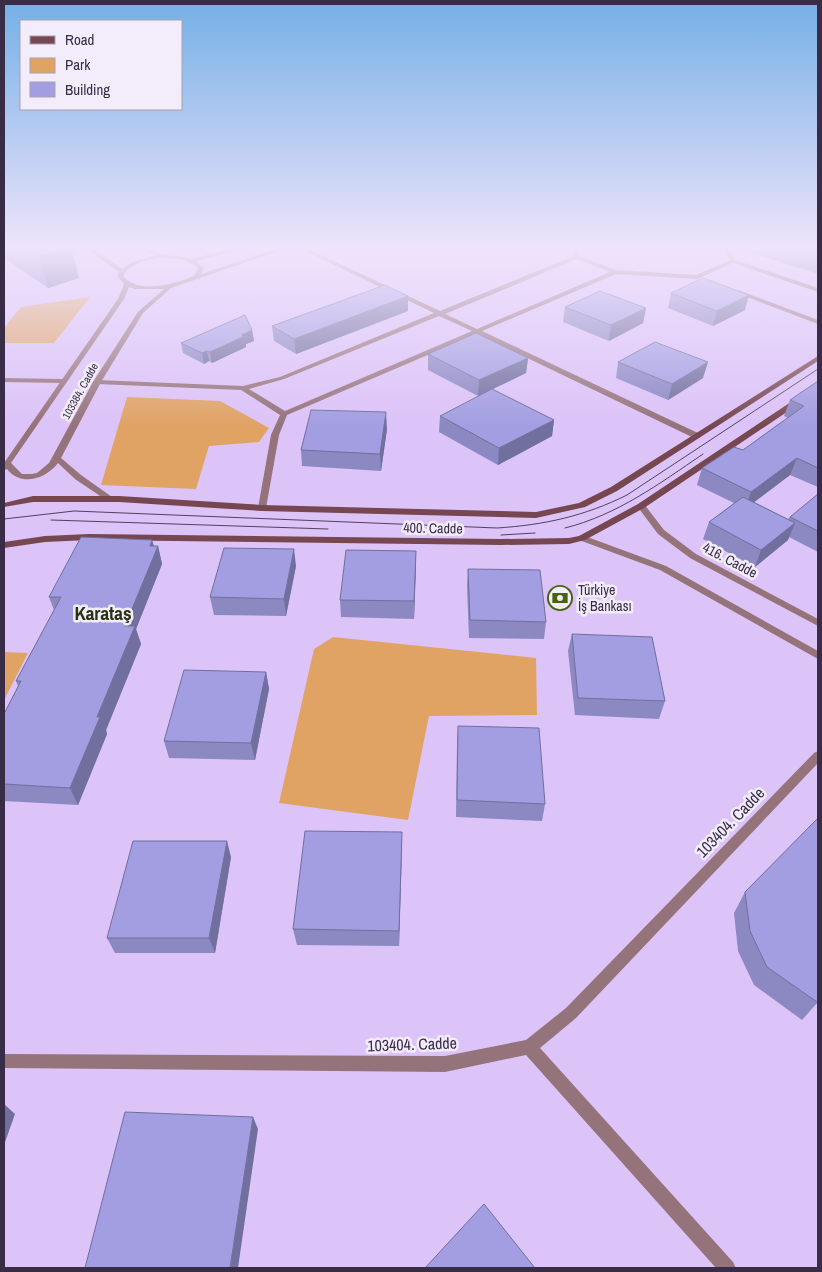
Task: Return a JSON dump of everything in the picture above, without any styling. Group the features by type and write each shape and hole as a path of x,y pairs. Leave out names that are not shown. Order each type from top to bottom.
{"main road":[{"name":"400. Cadde","path":"4,505 33,499 109,499 262,508 536,515 582,505 614,489 818,358"},
{"name":"400. Cadde","path":"4,545 45,539 88,536 501,542 569,541 582,538 642,506 818,388"}],"street":[{"path":"109,499 78,478 57,458 50,468 35,476 20,478 6,466 115,307"},
{"name":"103384. Cadde","path":"57,458 97,382 141,312 146,307"},
{"path":"424,307 696,436"},
{"path":"97,382 243,388 282,378 454,307"},
{"path":"262,508 275,435 284,414 532,307"},
{"path":"778,307 818,322"},
{"path":"4,380 63,381"},
{"path":"243,388 284,414"},
{"name":"416. Cadde","path":"642,506 660,532 693,556 818,623"},
{"path":"582,538 663,568 818,656"},
{"name":"103404. Cadde","path":"4,1061 444,1064 529,1047 571,1013 818,756"},
{"path":"529,1047 727,1268"}],"green space":[{"path":"21,307 82,307 54,343 4,343 4,328"},
{"path":"127,397 220,401 269,428 259,442 209,446 196,489 101,485"},
{"path":"333,637 536,658 537,715 429,716 408,820 279,803 314,649"},
{"path":"4,652 28,653 4,700"}],"building":[{"path":"323,307 378,307 294,339 272,326"},
{"path":"566,307 646,308 611,325"},
{"path":"708,307 724,307 717,311"},
{"path":"245,315 252,330 242,335 245,336 210,352 202,353 181,343"},
{"path":"476,333 528,358 479,380 428,354"},
{"path":"655,342 708,362 672,384 618,362"},
{"path":"818,381 818,468 797,458 751,492 702,468 734,447 743,450 804,406 790,400"},
{"path":"492,389 554,420 499,448 440,416"},
{"path":"311,410 386,412 380,454 301,450"},
{"path":"818,494 818,531 790,517"},
{"path":"743,497 795,523 761,550 709,522"},
{"path":"81,537 152,540 150,546 158,546 125,626 135,626 70,788 4,784 4,714 21,681 16,681 61,597 49,597"},
{"path":"224,548 294,549 284,599 210,597"},
{"path":"346,550 416,551 414,601 340,600"},
{"path":"468,569 540,570 546,622 470,620"},
{"path":"572,634 652,637 665,701 578,698"},
{"path":"184,670 266,672 251,743 164,741"},
{"path":"458,726 539,728 545,804 457,800"},
{"path":"818,818 817,1002 767,967 750,931 745,892"},
{"path":"305,831 402,832 399,931 293,929"},
{"path":"133,841 227,841 209,938 107,938"},
{"path":"125,1112 253,1117 230,1268 85,1268"},
{"path":"484,1204 535,1268 425,1268"}],"tram line":[{"path":"4,519 74,511 497,528 548,522 596,509 627,495 818,369"},
{"path":"565,528 620,507 703,454"},
{"path":"51,520 328,529"},
{"path":"501,535 535,533"}],"place":[{"name":"Türkiye İş Bankası","path":"560,598"}],"district":[{"name":"Karataş","path":"103,613"}]}
